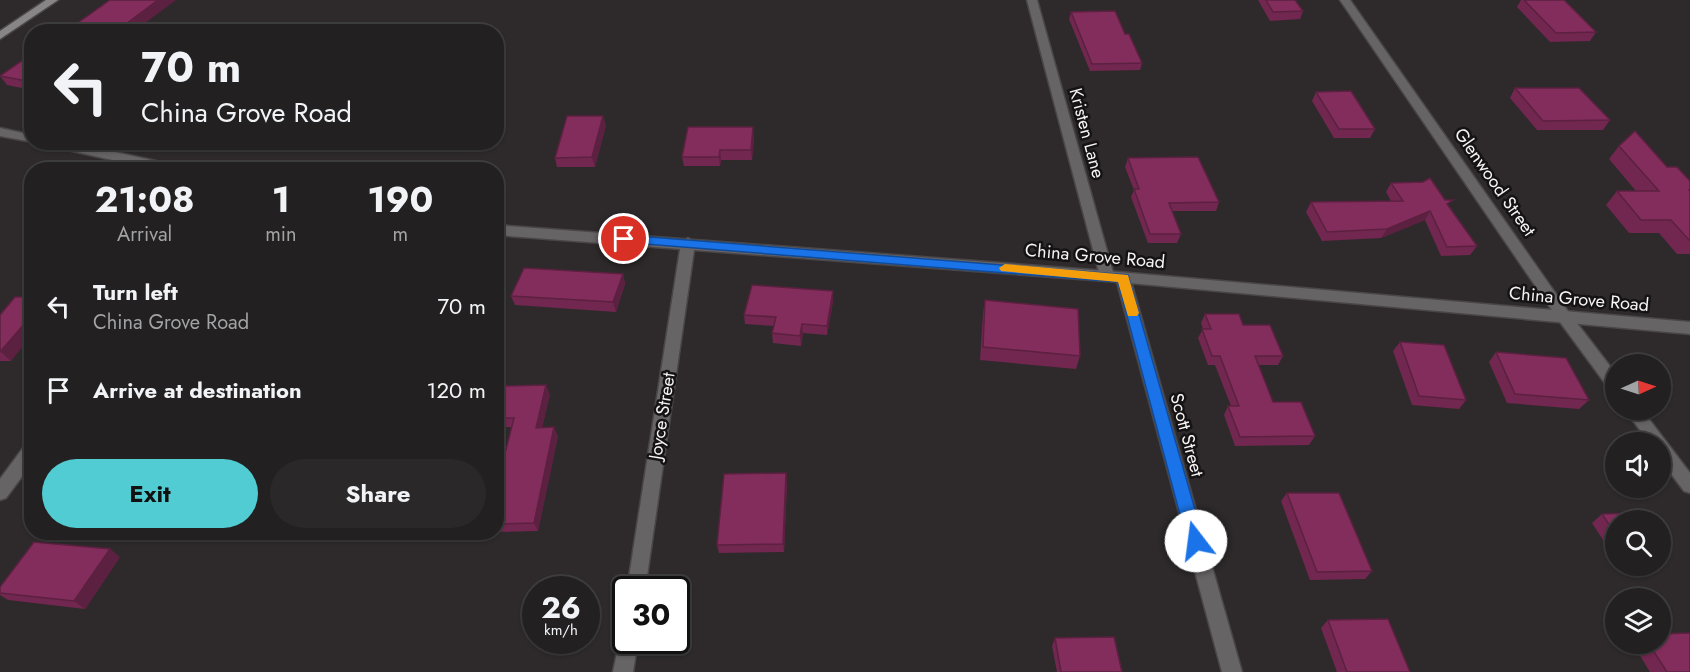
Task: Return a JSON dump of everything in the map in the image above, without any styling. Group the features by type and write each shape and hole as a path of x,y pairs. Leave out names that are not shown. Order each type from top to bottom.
{"main road":[{"path":"0,36 54,0"}],"street":[{"name":"Kristen Lane","path":"1032,0 1115,277"},
{"name":"Glenwood Street","path":"1345,0 1565,318 1605,371"},
{"path":"0,132 24,136"},
{"path":"87,150 141,162"},
{"name":"China Grove Road","path":"504,231 1115,277 1690,328"},
{"name":"Joyce Street","path":"638,576 688,243"},
{"name":"Scott Street","path":"1115,277 1232,672"},
{"path":"1641,420 1650,432"},
{"path":"0,493 24,460"},
{"path":"1671,460 1690,486"},
{"path":"623,672 626,654"}],"building":[{"path":"110,0 158,0 126,24 76,24"},
{"path":"1266,0 1295,0 1303,11 1273,12"},
{"path":"1524,0 1564,0 1596,32 1556,33"},
{"path":"1115,11 1125,34 1129,34 1142,63 1092,64 1071,12"},
{"path":"24,60 24,80 0,76"},
{"path":"1515,88 1579,88 1610,120 1543,121"},
{"path":"1351,91 1375,129 1339,129 1316,92"},
{"path":"567,116 603,116 592,157 555,158"},
{"path":"688,127 753,127 751,150 720,150 719,157 682,157"},
{"path":"1635,131 1667,167 1677,167 1690,181 1690,241 1671,220 1641,220 1617,191 1659,191 1619,146"},
{"path":"1198,157 1219,202 1169,203 1181,234 1150,234 1134,189 1139,189 1128,158"},
{"path":"1430,178 1445,200 1453,200 1447,204 1477,246 1447,247 1430,211 1387,229 1327,232 1311,202 1403,201 1391,183 1423,182"},
{"path":"524,268 623,274 613,302 511,296"},
{"path":"752,285 833,291 827,326 802,324 800,336 772,333 776,317 744,315"},
{"path":"15,297 24,297 24,324 0,352 0,315"},
{"path":"985,300 1078,309 1080,356 983,347"},
{"path":"1205,314 1239,314 1243,325 1270,325 1283,356 1255,356 1273,402 1301,402 1315,436 1240,437 1228,406 1239,406 1220,356 1212,356 1202,329 1211,329"},
{"path":"1400,342 1444,345 1466,400 1419,396"},
{"path":"1496,352 1566,358 1589,400 1515,394"},
{"path":"546,385 536,428 554,427 534,523 504,524 504,457 514,418 504,418 504,386"},
{"path":"786,473 783,544 717,545 724,474"},
{"path":"1287,493 1339,493 1372,571 1317,572"},
{"path":"34,542 110,549 74,601 0,593 0,587"},
{"path":"1388,619 1410,672 1347,672 1328,620"},
{"path":"1690,633 1690,672 1667,672 1655,654 1671,654 1671,634"},
{"path":"1114,637 1122,672 1061,672 1055,638"}],"slow traffic":[{"path":"1005,268 1123,278 1133,313"}],"route":[{"path":"624,239 1123,278 1196,541"}]}
